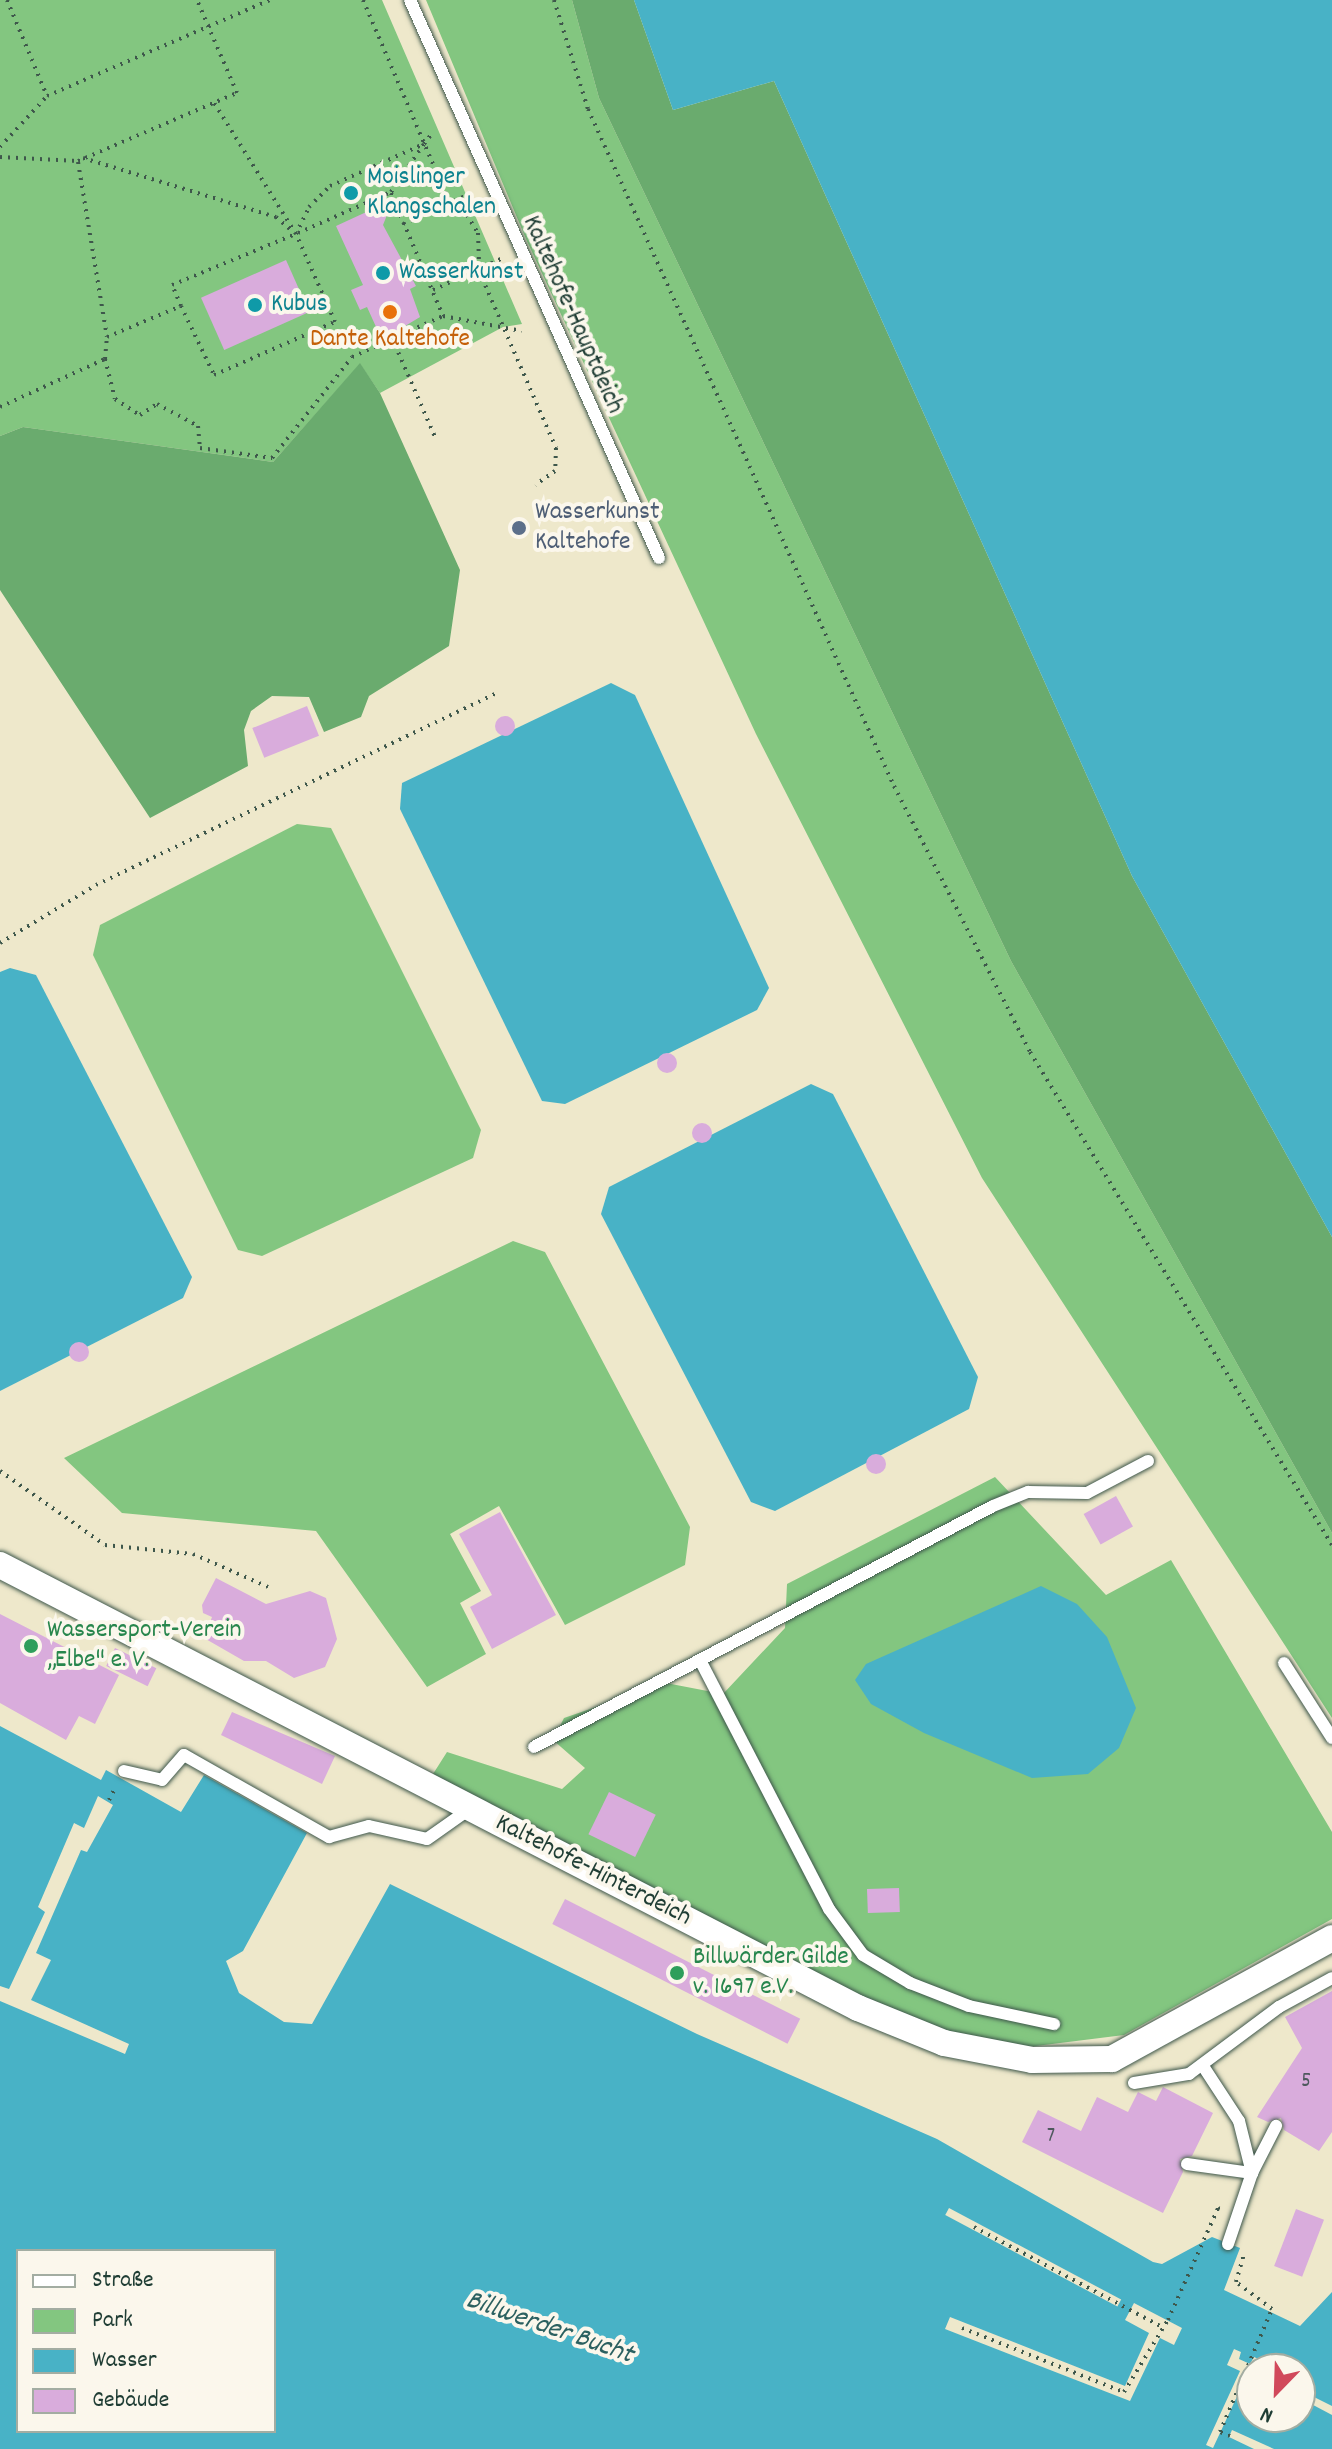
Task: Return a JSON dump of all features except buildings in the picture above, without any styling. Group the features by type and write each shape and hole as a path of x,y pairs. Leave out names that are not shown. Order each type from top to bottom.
{"street":[{"name":"Kaltehofe-Hinterdeich","path":"0,1565 911,2033 1032,2060 1112,2059 1332,1938"}],"lane":[{"name":"Kaltehofe-Hauptdeich","path":"410,0 519,252 659,558"},
{"path":"534,1747 993,1506 1028,1492 1087,1493 1148,1461"},
{"path":"700,1660 829,1909 863,1955 910,1983 969,2006 1054,2024"},
{"path":"1284,1663 1332,1738"},
{"path":"124,1771 162,1780 184,1755 259,1793 329,1837 369,1826 427,1839 471,1808"},
{"path":"1134,2083 1174,2078 1203,2066 1279,2007 1332,1978"},
{"path":"1203,2066 1239,2121 1252,2173"},
{"path":"1228,2244 1252,2173 1276,2126"},
{"path":"1187,2164 1252,2173"}],"path":[{"path":"7,0 47,96"},
{"path":"80,160 237,93 197,0"},
{"path":"0,147 47,96 270,0"},
{"path":"363,0 450,204 478,233 479,271 556,448 555,471 535,485"},
{"path":"554,0 588,109 894,786 1030,1052 1332,1545"},
{"path":"214,103 296,234 335,322 214,375 172,285 296,234 391,192 433,132"},
{"path":"296,234 309,207 330,186 424,144"},
{"path":"0,157 80,160 276,217 296,234"},
{"path":"80,160 107,337 105,359 115,399 140,415 157,404 198,426 200,448 272,458 352,357 443,316 522,331"},
{"path":"391,192 443,316"},
{"path":"403,224 465,196"},
{"path":"433,291 519,252"},
{"path":"411,277 424,271"},
{"path":"107,337 181,306"},
{"path":"392,338 435,437"},
{"path":"0,406 105,359"},
{"path":"0,943 96,885 497,693"},
{"path":"0,1471 105,1545 193,1554 268,1587"},
{"path":"962,2328 1124,2392 1168,2320 1218,2208"},
{"path":"1230,2436 1220,2432 1246,2362 1272,2309 1236,2282 1253,2226 1239,2217"},
{"path":"974,2227 1162,2327"}],"green space":[{"path":"0,0 382,0 522,324 503,327 380,393 360,364 273,462 23,427 0,436"},
{"path":"426,0 572,0 599,98 1011,961 1332,1533 1332,1718 982,1178 756,734 526,239"},
{"path":"572,0 634,0 673,110 774,81 1132,876 1332,1237 1332,1533 1011,961 599,98"},
{"path":"360,363 380,393 460,570 449,646 369,696 361,717 324,732 309,697 272,696 251,711 244,730 248,766 150,818 0,590 0,436 23,427 273,462"},
{"path":"297,824 331,828 481,1130 473,1158 262,1256 238,1250 93,955 100,925"},
{"path":"513,1241 545,1252 690,1527 685,1565 565,1625 499,1506 450,1534 481,1591 460,1603 486,1654 427,1687 316,1531 122,1513 64,1458"},
{"path":"995,1477 1106,1595 1171,1560 1332,1832 1332,1919 1124,2035 1028,2047 921,2030 433,1774 447,1752 562,1789 585,1768 553,1740 564,1718 666,1683 723,1694 785,1628 787,1584"}],"water":[{"path":"634,0 1332,0 1332,1237 1132,876 774,81 673,110"},
{"path":"611,683 635,695 769,988 757,1010 565,1104 542,1101 400,809 402,783"},
{"path":"10,968 36,975 192,1277 183,1298 0,1391 0,972"},
{"path":"811,1084 833,1094 978,1377 969,1409 775,1511 751,1502 601,1214 609,1187"},
{"path":"1041,1586 1077,1604 1107,1637 1136,1708 1119,1748 1088,1774 1032,1778 924,1733 871,1704 855,1680 866,1664"},
{"name":"Billwerder Bucht","path":"0,1726 101,1780 106,1770 181,1812 204,1775 307,1833 243,1951 226,1961 239,1993 284,2022 312,2024 390,1884 697,2034 937,2139 1153,2262 1162,2264 1212,2237 1240,2248 1224,2290 1300,2326 1332,2292 1332,2449 0,2449"}],"pier":[{"path":"98,1796 113,1805 87,1852 81,1850 36,1953 51,1960 31,2000 129,2044 125,2054 0,2001 0,1986 9,1989 45,1912 38,1907 74,1823 84,1828"},
{"path":"949,2208 1121,2300 1117,2307 945,2215"},
{"path":"1134,2303 1182,2328 1174,2345 1160,2338 1130,2401 945,2329 950,2317 1125,2386 1149,2333 1125,2320"},
{"path":"1234,2349 1241,2352 1236,2353 1236,2369 1227,2365"},
{"path":"1236,2380 1236,2399 1213,2448 1206,2445"},
{"path":"1316,2398 1332,2406 1332,2415 1316,2406"},
{"path":"1232,2430 1274,2449 1254,2449 1229,2437"}],"place":[{"name":"Moislinger Klangschalen","path":"351,193"},
{"name":"Wasserkunst","path":"383,273"},
{"name":"Kubus","path":"255,305"},
{"name":"Dante Kaltehofe","path":"390,312"},
{"name":"Wasserkunst Kaltehofe","path":"519,528"},
{"name":"Wassersport-Verein „Elbe\" e. V.","path":"31,1646"},
{"name":"Billwärder Gilde v. 1697 e.V.","path":"677,1973"}]}
